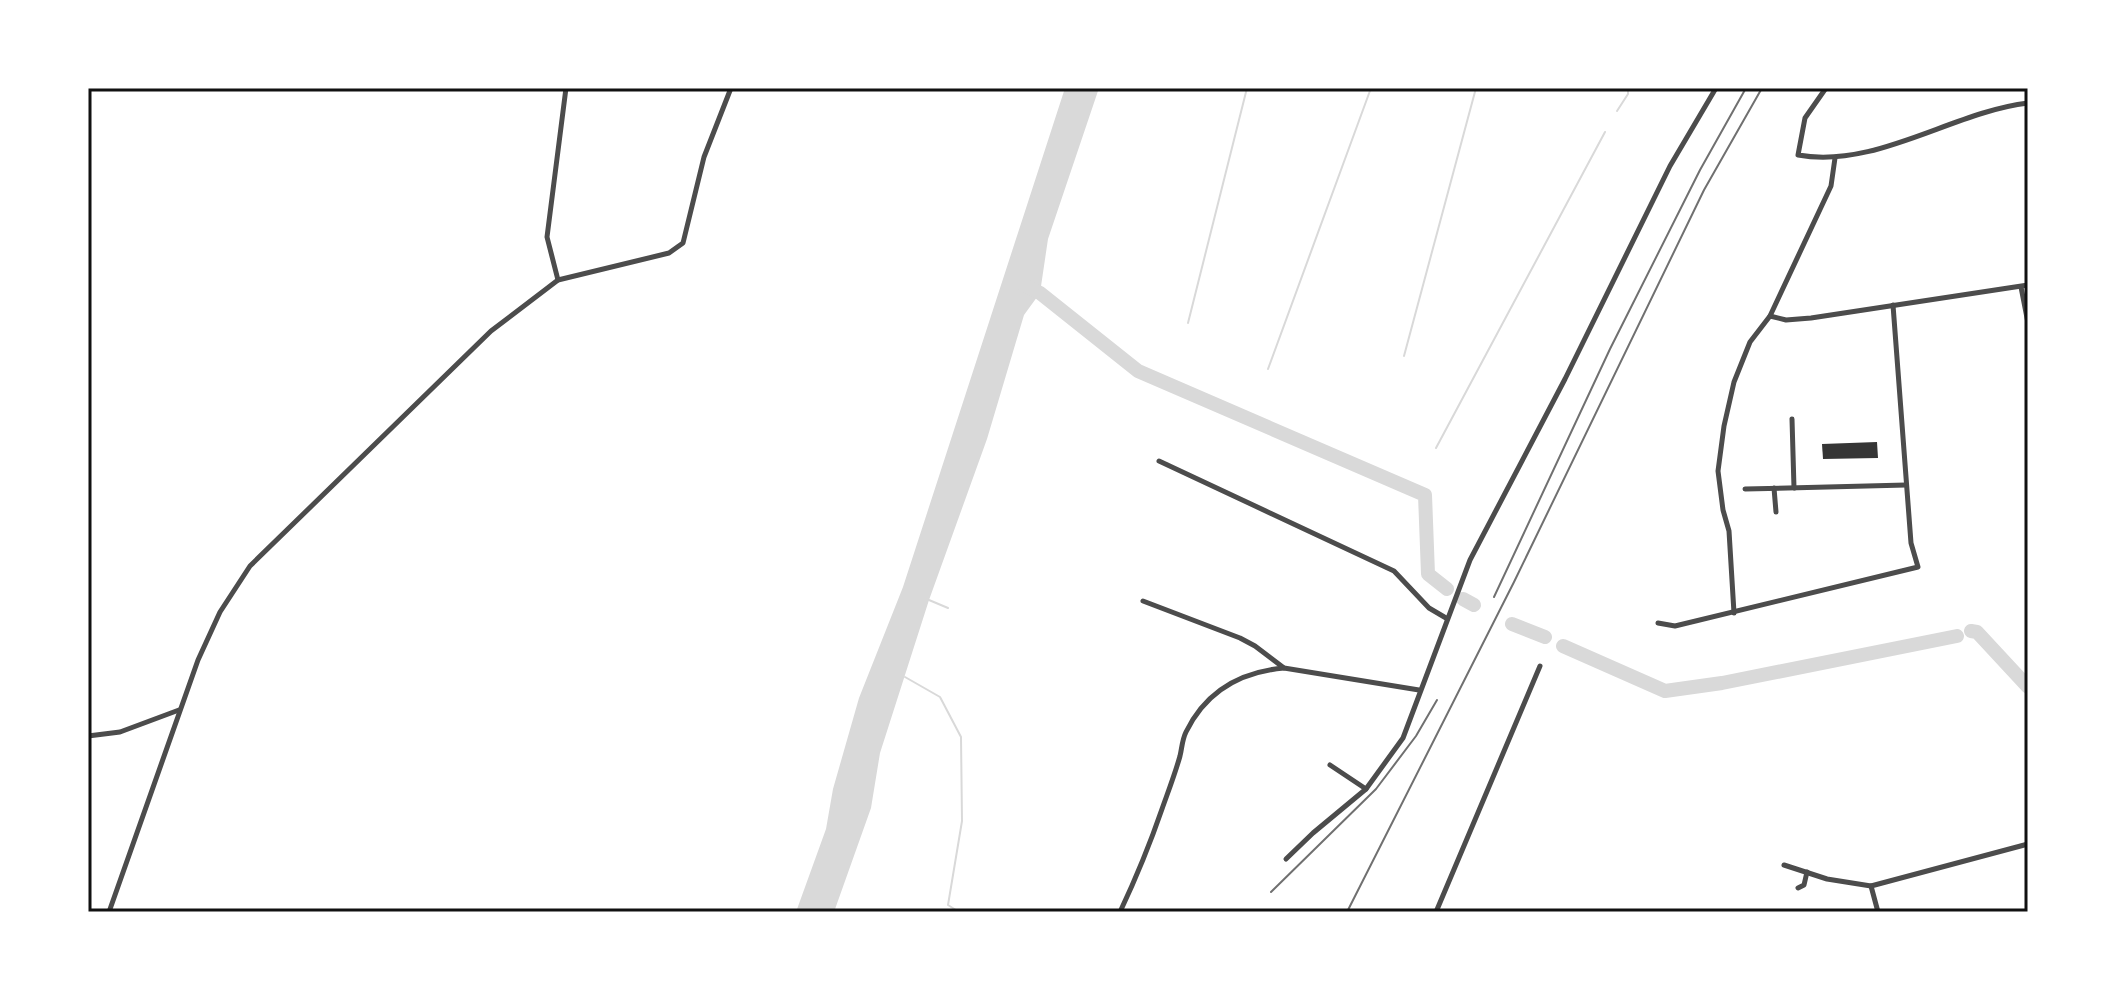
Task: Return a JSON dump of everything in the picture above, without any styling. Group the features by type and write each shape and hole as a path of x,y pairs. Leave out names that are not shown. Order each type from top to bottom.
{"street":[{"path":"558,280 547,237 566,88"},
{"path":"109,912 198,660 220,612 250,566 491,331 558,280 669,253 683,243 704,157 731,88"},
{"path":"1286,859 1366,789 1403,738 1470,560 1565,379 1670,166 1716,88"},
{"path":"1826,88 1805,118 1798,155 1835,158 1940,129 2004,106 2028,103"},
{"path":"1734,613 1729,531 1718,471 1734,382 1750,342 1770,316 1831,186 1835,158"},
{"path":"1770,316 1799,319 2028,285"},
{"path":"2021,287 2028,323"},
{"path":"1658,623 1675,626 1918,567 1911,543 1893,305"},
{"path":"1792,419 1794,488"},
{"path":"1159,461 1394,571 1429,608 1446,618"},
{"path":"1745,489 1906,485"},
{"path":"1774,488 1776,512"},
{"path":"1143,601 1240,638 1284,668"},
{"path":"1436,912 1540,666"},
{"path":"1120,912 1148,849 1180,758 1184,735 1211,699 1237,678 1284,668 1419,690"},
{"path":"88,736 120,732 180,710"},
{"path":"1330,765 1366,789"},
{"path":"1784,865 1827,879 1871,886 2028,844"},
{"path":"1798,888 1804,885 1807,872"},
{"path":"1871,886 1878,912"}],"shaded area":[{"path":"1065,88 1099,88 1048,239 1040,293 1024,315 987,439 929,600 880,753 871,808 834,912 796,912 826,829 833,789 859,698 903,587"}],"building":[{"path":"1877,442 1878,458 1823,459 1822,444"}],"waterway":[{"path":"1188,323 1247,88"},
{"path":"1268,369 1371,88"},
{"path":"1404,356 1476,88"},
{"path":"1617,111 1628,94 1628,88"},
{"path":"1436,448 1605,132"},
{"path":"1024,285 1040,293 1138,371 1425,495 1428,574 1447,589"},
{"path":"1463,599 1474,605"},
{"path":"929,600 948,608"},
{"path":"1512,624 1545,637"},
{"path":"1971,631 1977,632 2028,687"},
{"path":"1563,646 1665,691 1722,683 1957,636"},
{"path":"905,677 940,697 961,737 962,821 948,905 959,912"}],"railway":[{"path":"1494,597 1610,349 1700,170 1746,88"},
{"path":"1347,912 1514,582 1704,190 1762,88"},
{"path":"1271,892 1376,789 1416,736 1437,700"}]}
